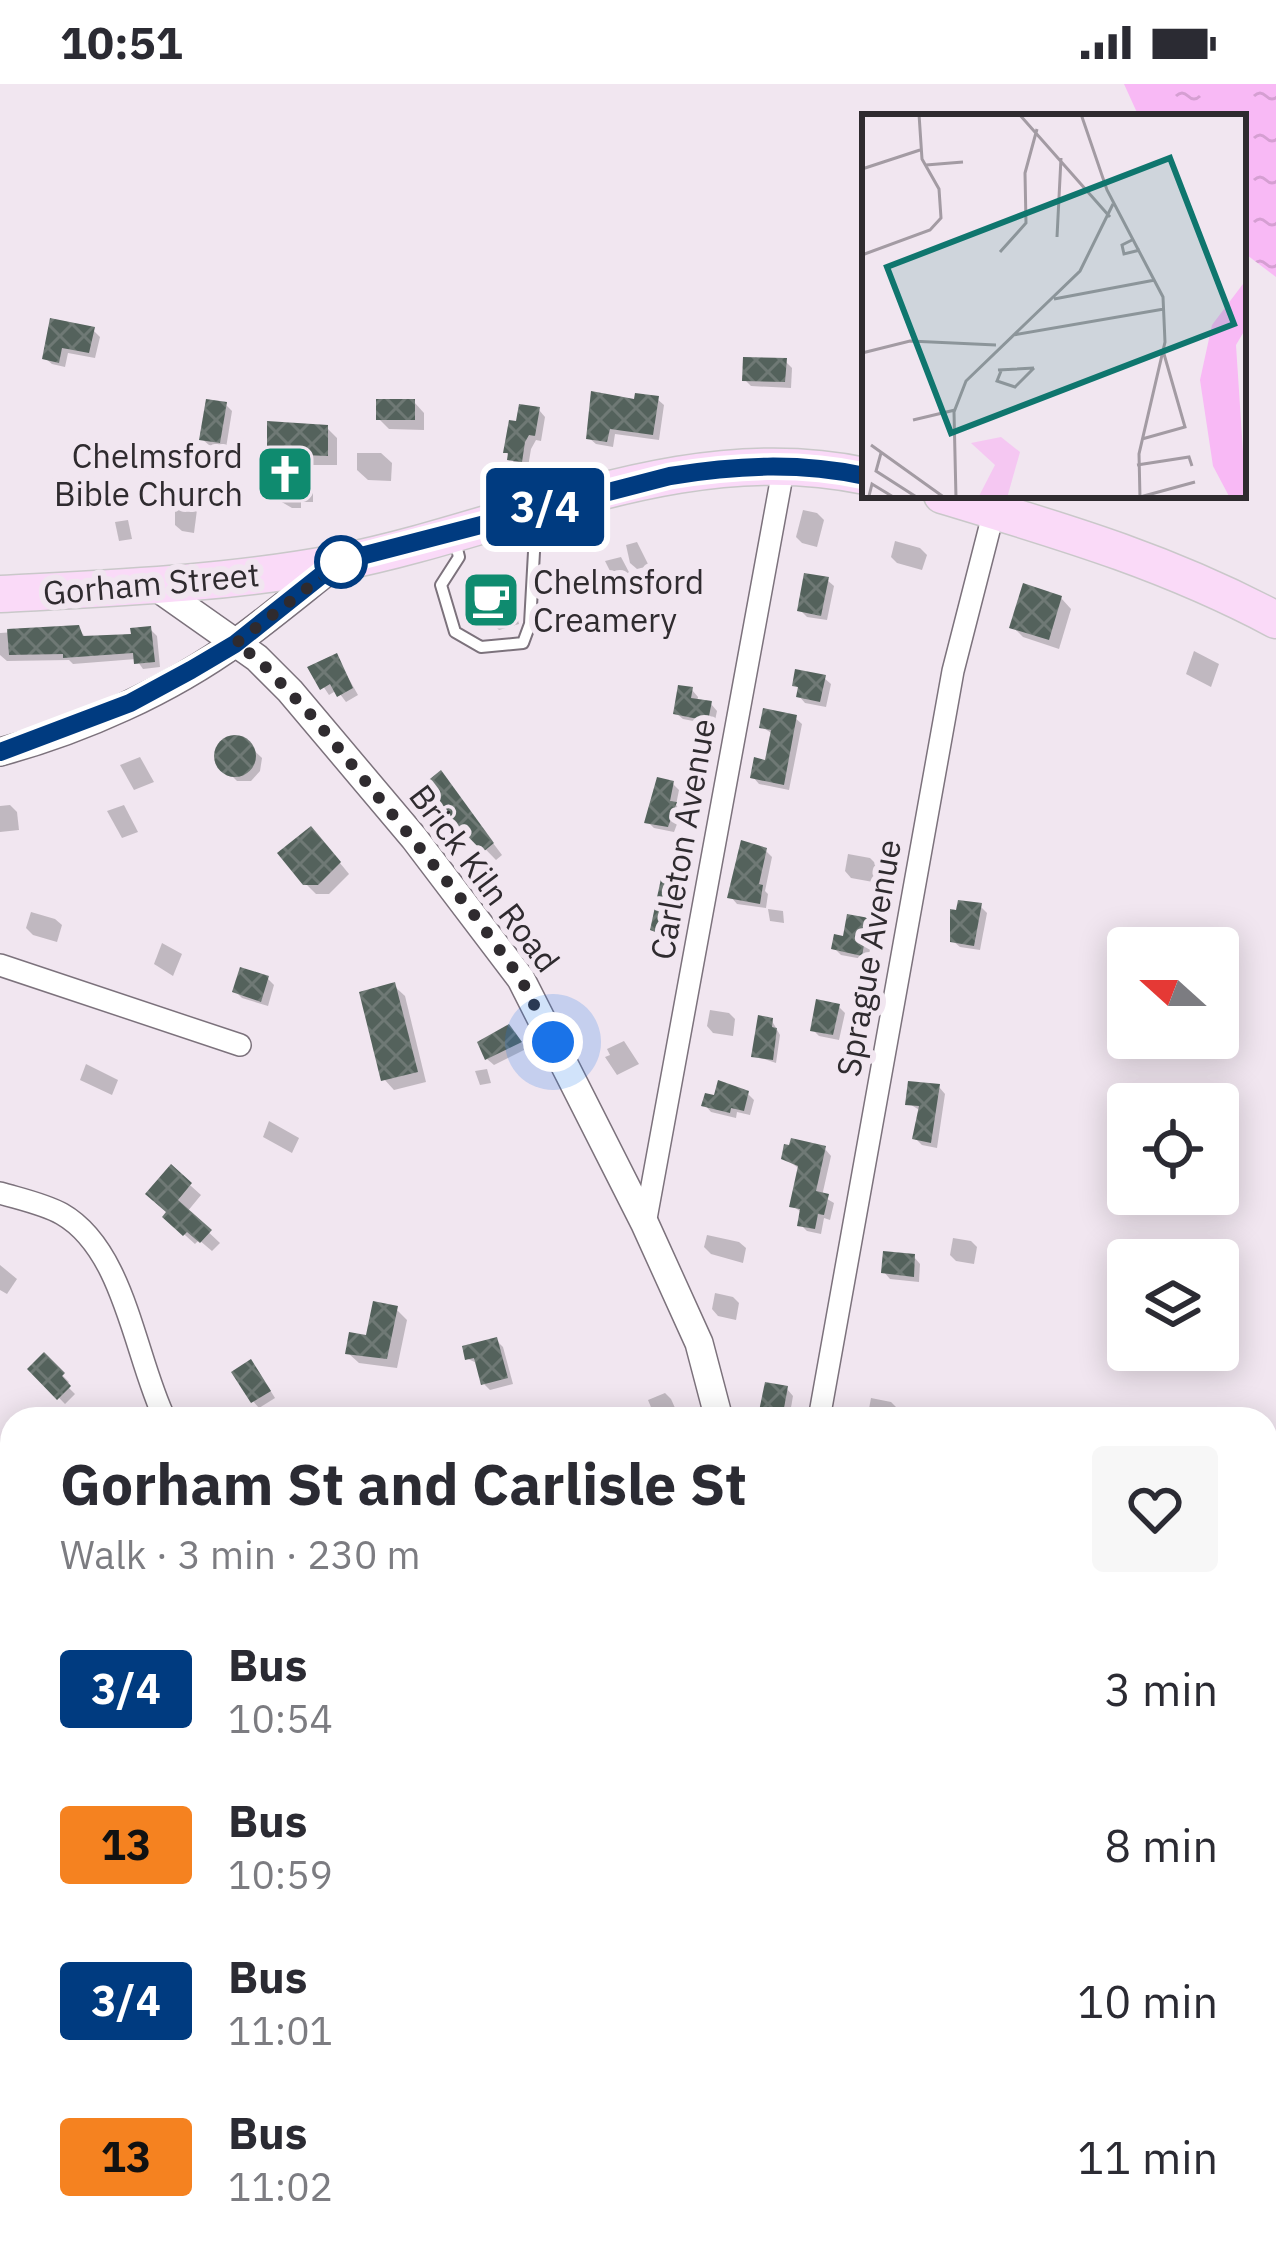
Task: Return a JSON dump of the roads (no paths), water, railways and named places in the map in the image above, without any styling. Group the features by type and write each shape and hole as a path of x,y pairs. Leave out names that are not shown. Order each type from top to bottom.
{"main road":[{"name":"Gorham Street","path":"0,594 225,581 338,562 670,476 726,466 784,465 862,476"},
{"path":"952,498 1137,554 1276,620"}],"street":[{"name":"Carleton Avenue","path":"645,1224 784,465"},
{"name":"Sprague Avenue","path":"821,1407 953,671 994,511"},
{"path":"0,752 130,703 235,644 338,562"},
{"name":"Brick Kiln Road","path":"152,584 257,658 313,717 521,979 645,1224 699,1343 716,1407"},
{"path":"0,965 240,1045"},
{"path":"0,1193 63,1215 96,1245 121,1293 159,1407"}],"lane":[{"path":"452,532 459,557 441,585 455,632 481,647 523,643 530,624 536,510"}],"water":[{"path":"1124,84 1276,84 1276,277 1246,254 1246,114 1138,114"}],"place":[{"name":"Chelmsford Bible Church","path":"285,474"},
{"name":"Chelmsford Creamery","path":"491,600"}]}
